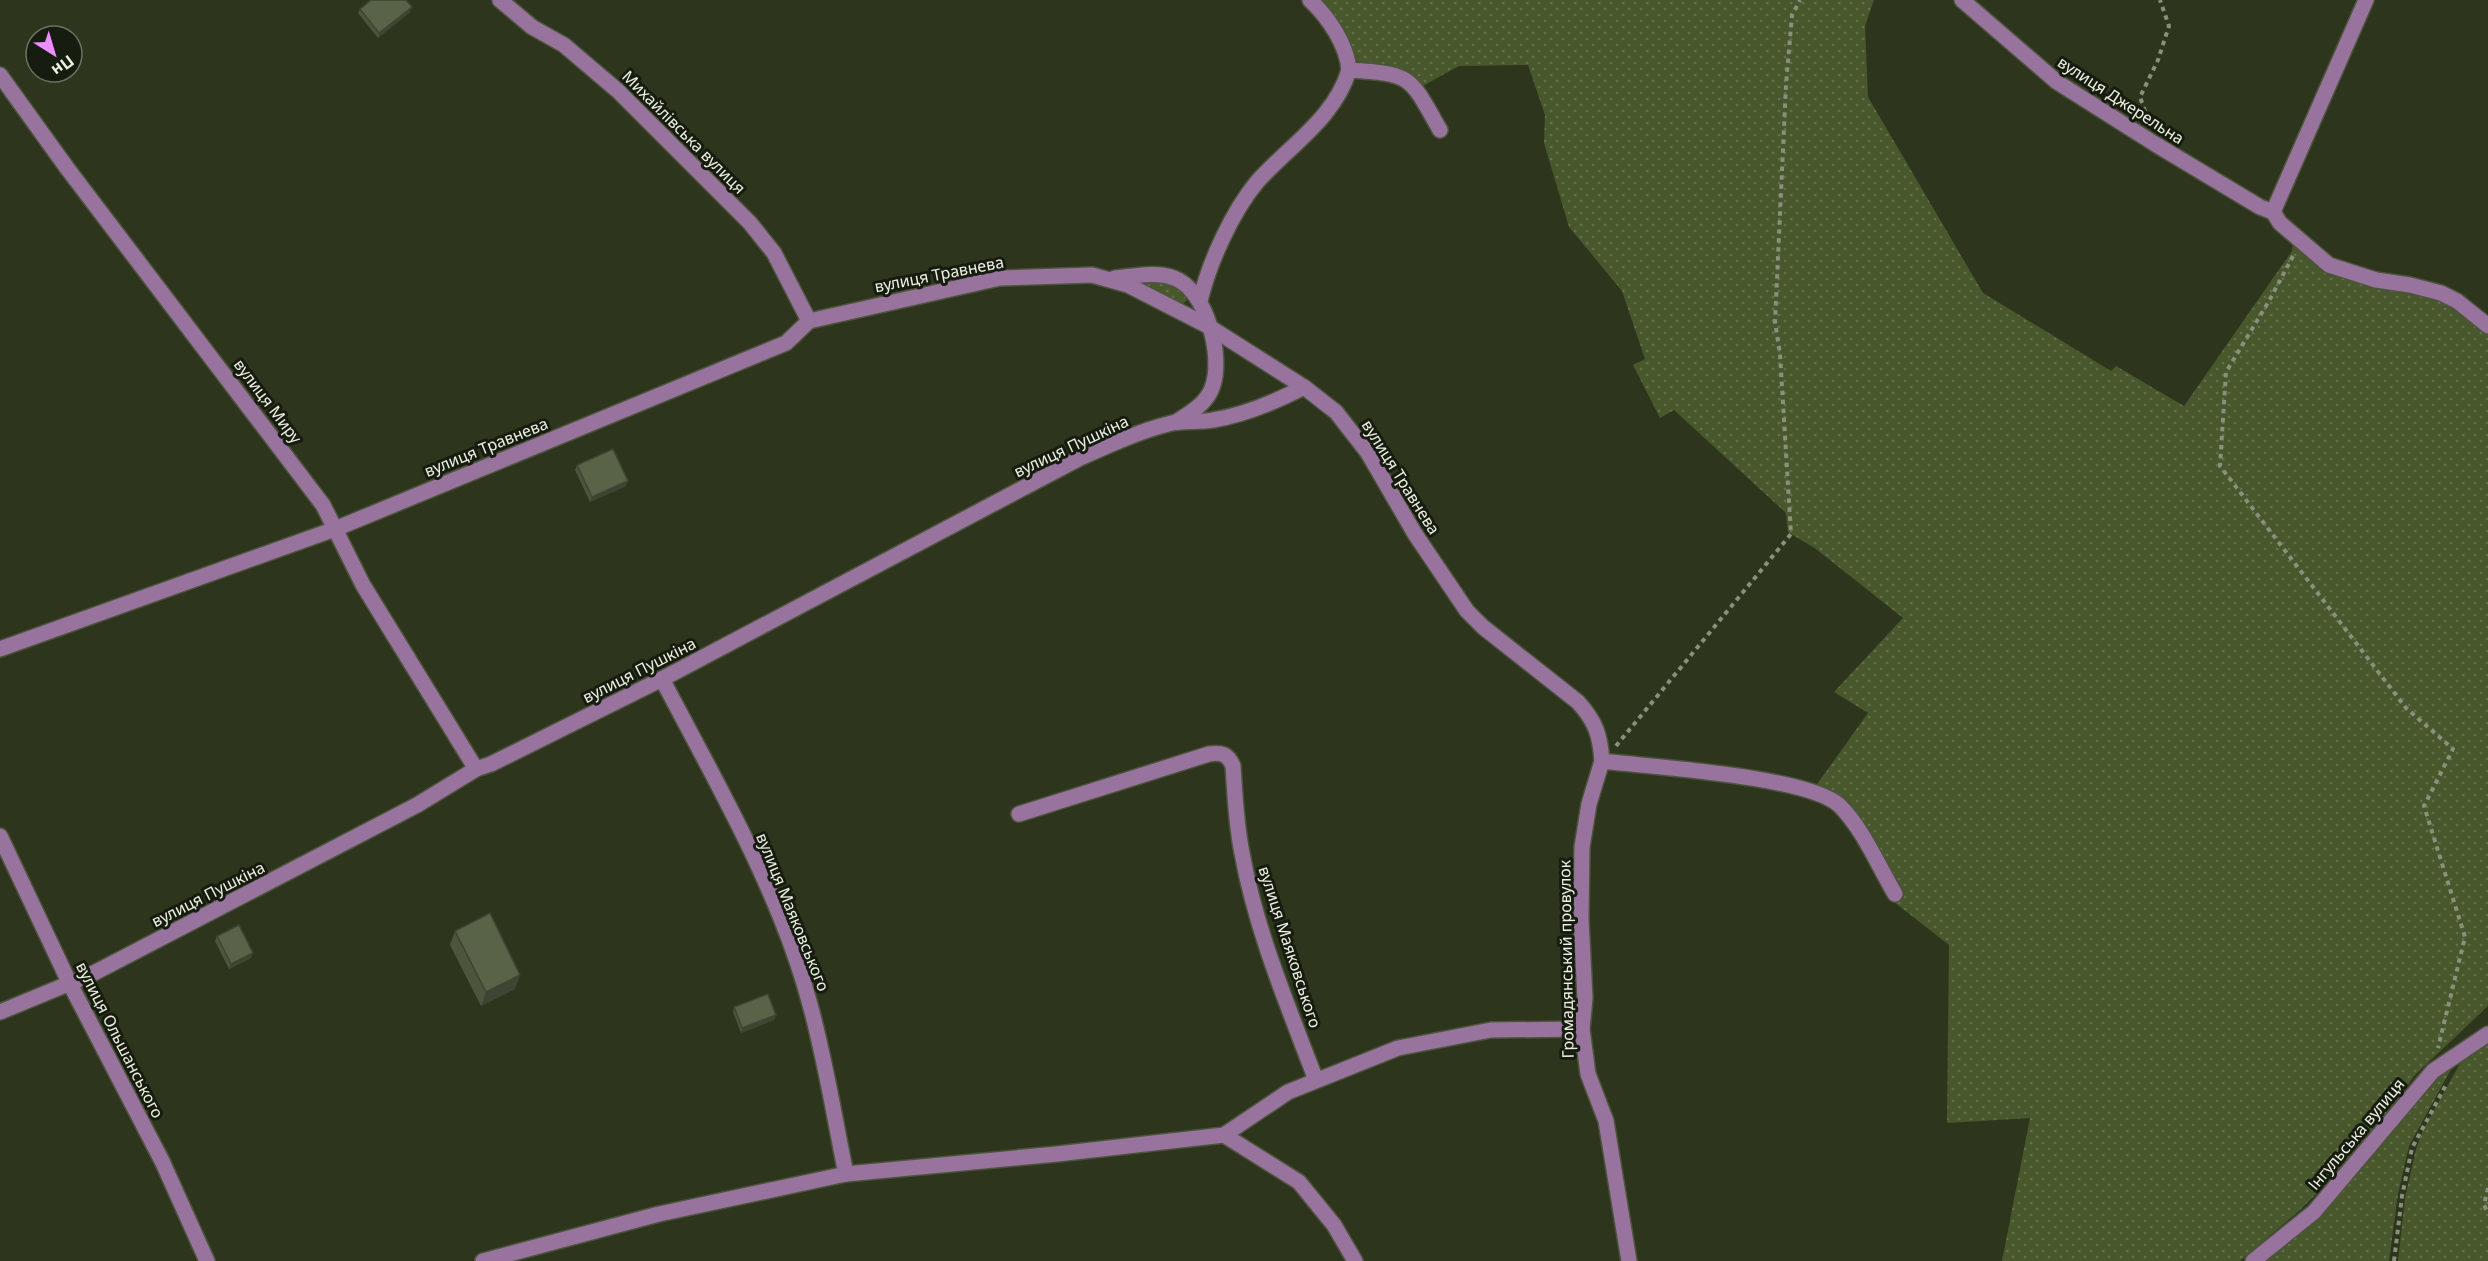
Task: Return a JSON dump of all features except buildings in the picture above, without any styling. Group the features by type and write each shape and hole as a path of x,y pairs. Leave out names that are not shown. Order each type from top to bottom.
{"street":[{"name":"Михайлівська вулиця","path":"500,0 532,27 564,45 618,91 750,223 774,253 809,321"},
{"path":"1200,301 1208,270 1241,205 1256,184 1334,104 1344,87 1348,58 1343,46 1311,0"},
{"name":"вулиця Джерельна","path":"1962,0 2056,82 2260,207 2274,212 2280,223 2329,265 2343,271 2441,293 2457,301 2488,326"},
{"path":"2274,212 2366,0"},
{"path":"1348,70 1402,77 1419,92 1440,130"},
{"name":"вулиця Миру","path":"0,75 67,168 323,505 363,585 476,769"},
{"path":"1106,278 1163,274 1178,279 1200,301 1216,351 1217,371 1212,389 1203,403 1176,422"},
{"name":"вулиця Травнева","path":"0,649 336,529 786,343 809,321 1000,278 1092,275 1128,285 1209,326 1304,387 1336,412 1368,453 1415,534 1467,611 1483,627 1578,702 1588,714 1600,736 1602,761"},
{"name":"вулиця Пушкіна","path":"0,1012 92,974 417,806 476,769 491,764 662,679 1078,459 1134,435 1176,422 1212,420 1238,415 1278,400 1304,387"},
{"name":"вулиця Маяковського","path":"662,679 728,803 756,862 796,960 809,1000 846,1174"},
{"name":"вулиця Маяковського","path":"1019,814 1209,754 1220,752 1229,757 1233,766 1239,832 1248,881 1288,1007 1316,1080"},
{"path":"1602,761 1752,779 1801,787 1825,796 1838,805 1851,819 1895,894"},
{"name":"Громадянський провулок","path":"1602,761 1589,804 1582,847 1581,920 1585,998 1582,1029 1588,1074 1606,1121 1629,1261"},
{"name":"вулиця Ольшанського","path":"0,836 69,982 162,1161 207,1261"},
{"path":"483,1261 659,1214 846,1174 1224,1135 1288,1092 1398,1048 1491,1030 1582,1029"},
{"name":"Інгульська вулиця","path":"2253,1261 2314,1212 2433,1071 2488,1034"},
{"path":"1224,1135 1299,1182 1334,1225 1355,1261"}],"path":[{"path":"1602,761 1632,728 1791,534 1780,354 1775,322 1786,85 1792,15 1800,0"},
{"path":"2155,144 2140,97 2158,60 2169,26 2160,0"},
{"path":"2300,242 2269,301 2226,372 2220,466 2406,708 2452,749 2424,806 2465,937 2433,1071"},
{"path":"2394,1261 2406,1173 2412,1148 2448,1081"},
{"path":"2488,1188 2484,1205 2488,1213"}],"green space":[{"path":"1306,0 1874,0 1865,26 1868,97 1983,293 2111,371 2116,366 2184,406 2292,251 2293,241 2331,263 2412,281 2488,321 2488,1006 2415,1075 2376,1128 2341,1169 2300,1210 2240,1261 2002,1261 2030,1118 1947,1123 1949,945 1894,902 1899,891 1867,837 1815,787 1868,713 1834,692 1903,618 1816,549 1788,532 1786,513 1674,410 1660,418 1633,365 1645,359 1622,291 1569,227 1544,143 1545,115 1528,65 1459,66 1419,88 1369,65 1343,57"},
{"path":"1134,280 1174,282 1189,298 1183,304 1177,305"},
{"path":"2488,1026 2488,1261 2398,1261 2405,1198 2416,1149 2423,1130 2472,1042"},
{"path":"2455,1062 2409,1146 2398,1194 2389,1261 2254,1261 2305,1218 2424,1083"}]}
